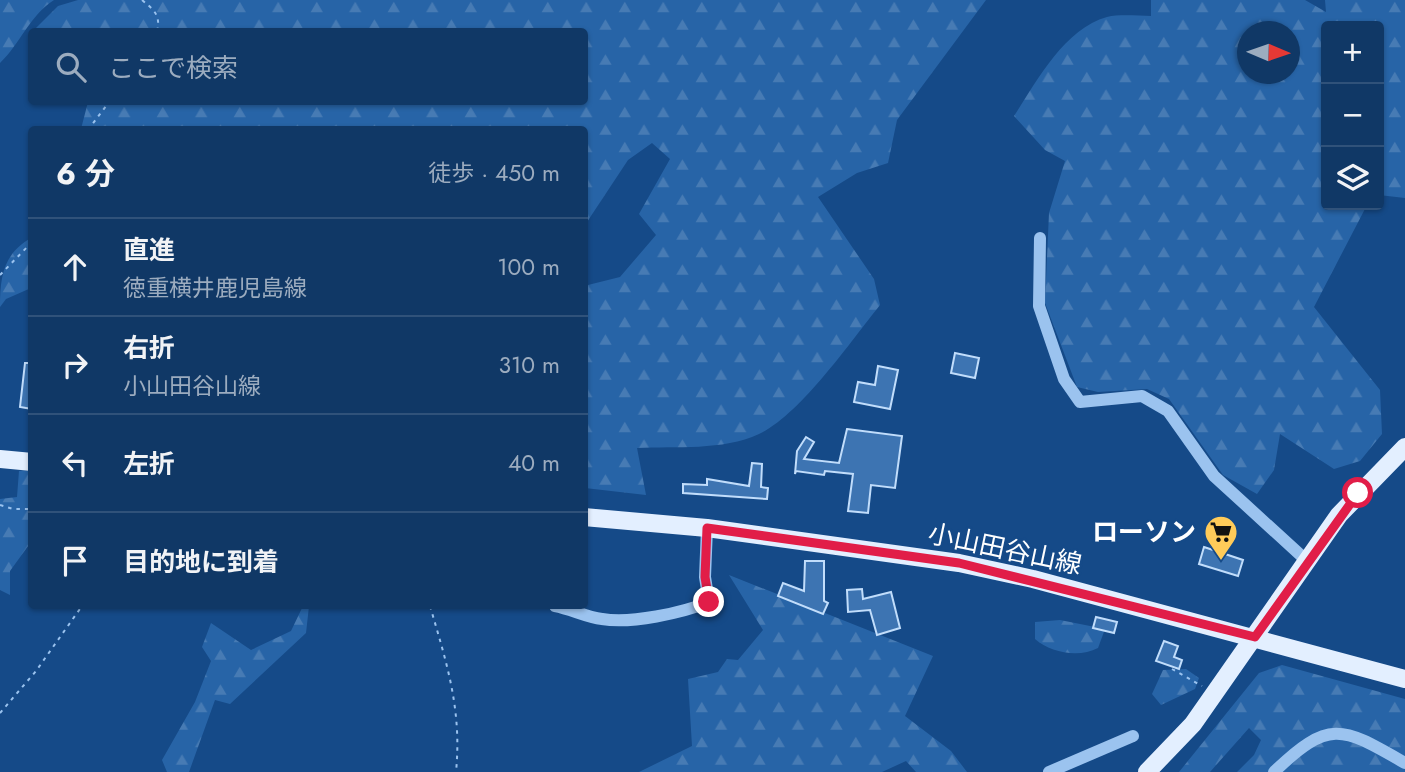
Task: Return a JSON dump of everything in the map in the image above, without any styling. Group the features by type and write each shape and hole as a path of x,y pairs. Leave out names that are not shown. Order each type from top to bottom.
{"main road":[{"path":"1147,772 1166,755 1215,694 1307,561 1358,493 1405,447"},
{"path":"0,459 28,462"},
{"name":"小山田谷山線","path":"588,517 707,528 959,563 1255,637 1405,678"}],"street":[{"path":"1040,238 1039,306 1064,379 1080,402 1142,396 1168,411 1214,476 1307,561"},
{"path":"566,609 602,619 620,620 693,608 709,602 705,577 707,528"},
{"path":"1274,772 1312,740 1343,734 1368,740 1405,763"},
{"path":"1049,772 1133,736"}],"path":[{"path":"142,0 156,12 160,21 158,28"},
{"path":"91,126 107,105"},
{"path":"0,275 28,246"},
{"path":"0,505 13,509 28,509"},
{"path":"0,713 36,671 80,609"},
{"path":"431,609 455,692 459,738 456,772"},
{"path":"1172,669 1215,694"}],"green space":[{"path":"0,0 54,0 38,13 0,63"},
{"path":"78,0 986,0 897,120 888,163 857,173 818,197 874,279 880,305 808,394 791,411 759,434 714,445 637,448 646,495 588,488 588,285 620,277 656,235 639,214 670,159 652,143 628,160 588,220 588,126 82,126 87,105 588,105 588,28 36,28 58,6"},
{"path":"1151,0 1305,0 1326,12 1325,0 1405,0 1405,198 1384,196 1384,21 1321,21 1321,210 1364,210 1314,307 1380,390 1382,434 1360,461 1334,469 1280,434 1274,470 1257,494 1223,475 1169,399 1147,389 1098,392 1077,387 1045,303 1049,213 1065,161 1045,150 1014,116 1042,72 1065,44 1092,23 1123,15 1151,16"},
{"path":"28,240 28,289 6,299 0,307 5,267 14,251"},
{"path":"28,470 28,546 10,571 10,595 0,590 0,499 17,497 19,471"},
{"path":"729,575 933,656 905,716 951,751 967,772 916,772 906,761 882,772 639,772 692,746 688,679 718,672 727,659 738,660 763,630"},
{"path":"302,609 309,609 306,633 230,704 215,700 189,772 167,772 162,760 195,702 211,661 202,647 211,623 251,650 291,631"},
{"path":"1060,620 1105,629 1098,648 1082,653 1057,651 1035,639 1035,622"},
{"path":"1282,665 1405,699 1405,772 1237,772 1254,755 1261,740 1249,728 1210,772 1179,772 1259,673"},
{"path":"1186,669 1199,678 1195,689 1161,705 1152,694 1163,670"}],"building":[{"path":"955,353 979,358 975,378 951,373"},
{"path":"25,363 28,363 28,408 20,407"},
{"path":"878,366 898,370 890,409 854,402 858,382 875,385"},
{"path":"847,429 902,436 895,488 871,485 868,513 848,511 853,474 825,471 824,475 796,471 795,474 797,451 806,437 814,442 804,459 839,463"},
{"path":"752,463 762,464 761,487 768,488 767,499 683,493 683,484 707,485 707,479 749,486"},
{"name":"ローソン","path":"1204,547 1243,560 1238,576 1199,564"},
{"path":"805,561 824,561 824,601 828,603 823,614 778,596 783,583 804,591"},
{"path":"862,589 863,599 891,592 900,628 877,635 870,610 848,612 847,590"},
{"path":"1096,617 1117,622 1114,633 1093,628"},
{"path":"1164,641 1178,646 1174,657 1182,660 1179,669 1156,661"}],"place":[{"name":"ローソン","path":"1221,562"}],"route":[{"path":"709,602 705,577 707,528 959,563 1033,579 1255,637 1339,515 1358,493"}]}
